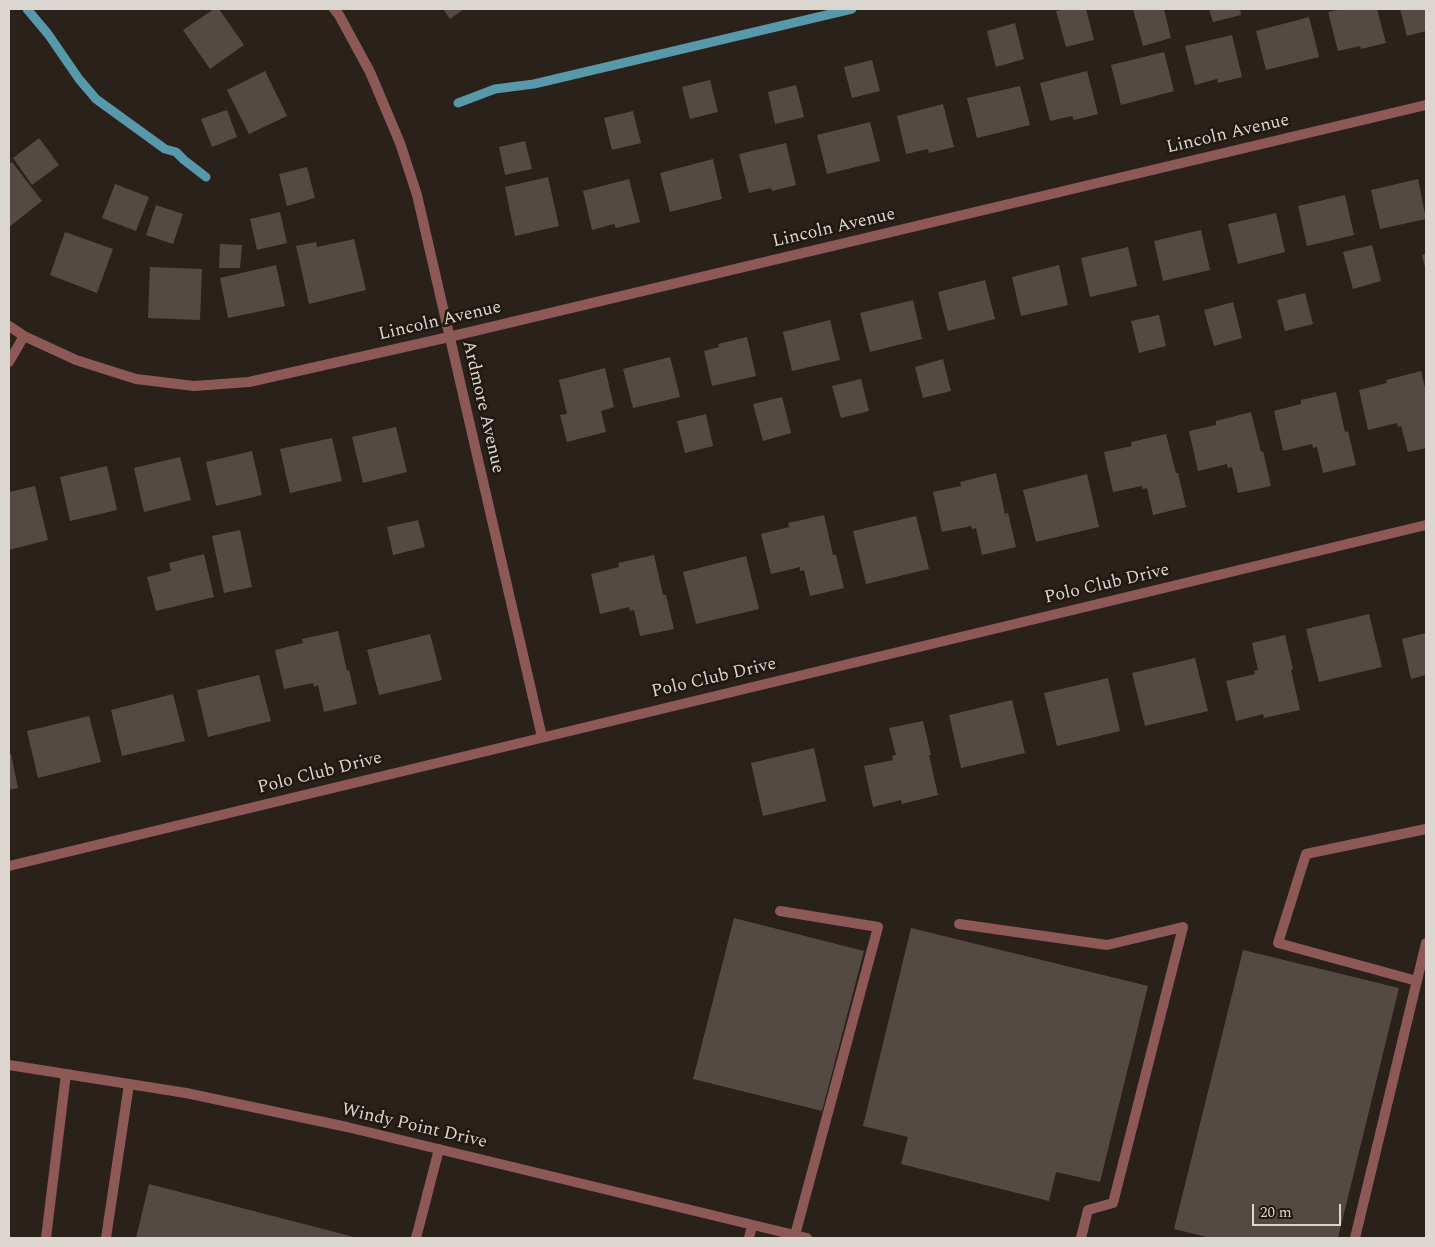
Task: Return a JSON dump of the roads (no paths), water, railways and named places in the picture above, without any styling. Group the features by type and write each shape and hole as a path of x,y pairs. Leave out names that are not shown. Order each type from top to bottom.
{"street":[{"name":"Ardmore Avenue","path":"334,9 370,72 400,143 417,195 542,737"},
{"name":"Lincoln Avenue","path":"9,326 24,336 76,360 136,379 194,386 249,382 450,337 1426,105"},
{"path":"9,362 24,336"},
{"name":"Polo Club Drive","path":"9,866 1426,525"},
{"path":"1417,981 1278,943 1306,854 1426,829"},
{"path":"780,912 878,927 795,1235"},
{"path":"959,924 1107,946 1183,927 1113,1203 1088,1210 1081,1238"},
{"path":"1355,1238 1426,943"},
{"name":"Windy Point Drive","path":"9,1065 186,1094 328,1123 807,1238"},
{"path":"46,1238 66,1074"},
{"path":"106,1238 129,1084"},
{"path":"416,1238 439,1149"},
{"path":"749,1238 752,1226"}],"waterway":[{"path":"27,9 96,99 165,149 176,152 206,177"},
{"path":"458,103 495,89 534,84 852,9"}]}
